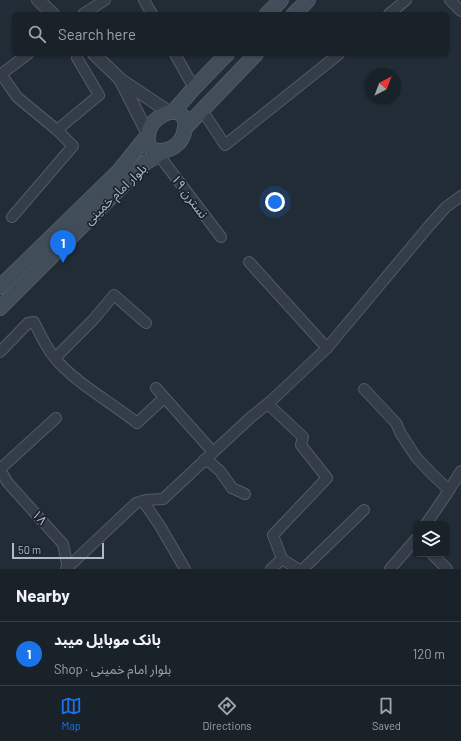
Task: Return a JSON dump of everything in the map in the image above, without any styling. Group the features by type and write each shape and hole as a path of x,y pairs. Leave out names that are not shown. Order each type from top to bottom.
{"main road":[{"path":"269,12 281,0"},
{"path":"296,12 308,0"},
{"path":"171,112 225,56"},
{"path":"186,127 254,56"},
{"path":"171,112 178,112 185,118 186,127 183,138 174,147 161,153 155,151 148,145 147,135 151,125 159,116 171,112"},
{"name":"بلوار امام خمینی","path":"0,287 119,170 147,135"},
{"name":"بلوار امام خمینی","path":"0,308 145,163 161,153"}],"street":[{"path":"38,0 51,12"},
{"path":"86,12 105,0"},
{"path":"144,0 151,12"},
{"path":"391,12 406,0"},
{"path":"450,0 461,11"},
{"path":"12,216 73,146 57,130 16,97 0,74 25,56"},
{"path":"96,56 121,80 171,112"},
{"path":"175,56 194,88"},
{"path":"202,110 225,145 336,56"},
{"path":"57,130 99,95 77,58"},
{"path":"121,80 147,135"},
{"name":"نسترن ۱۹","path":"161,153 221,237"},
{"path":"68,568 136,503 163,499 250,418 268,404 327,348 429,226 446,207 461,196"},
{"path":"249,262 327,348"},
{"path":"55,358 93,320 114,295 146,323"},
{"path":"0,352 28,323 34,322 43,341 55,358 86,386 137,423 164,398"},
{"path":"156,388 213,452"},
{"path":"364,389 396,423 401,434 416,456 449,490"},
{"path":"268,404 303,437 301,446 327,478 273,535 282,559 298,569"},
{"path":"0,470 56,418"},
{"path":"204,460 212,464 220,471 232,488 245,494"},
{"name":"۱۸","path":"0,470 8,483 63,544 68,568"},
{"path":"428,521 461,471"},
{"path":"0,490 8,483"},
{"path":"143,502 160,526 185,569"},
{"path":"303,569 364,510"},
{"path":"390,569 413,542"},
{"path":"435,557 447,569"},
{"path":"271,569 282,559"}],"place":[{"name":"بانک موبایل میبد","path":"63,263"}]}
